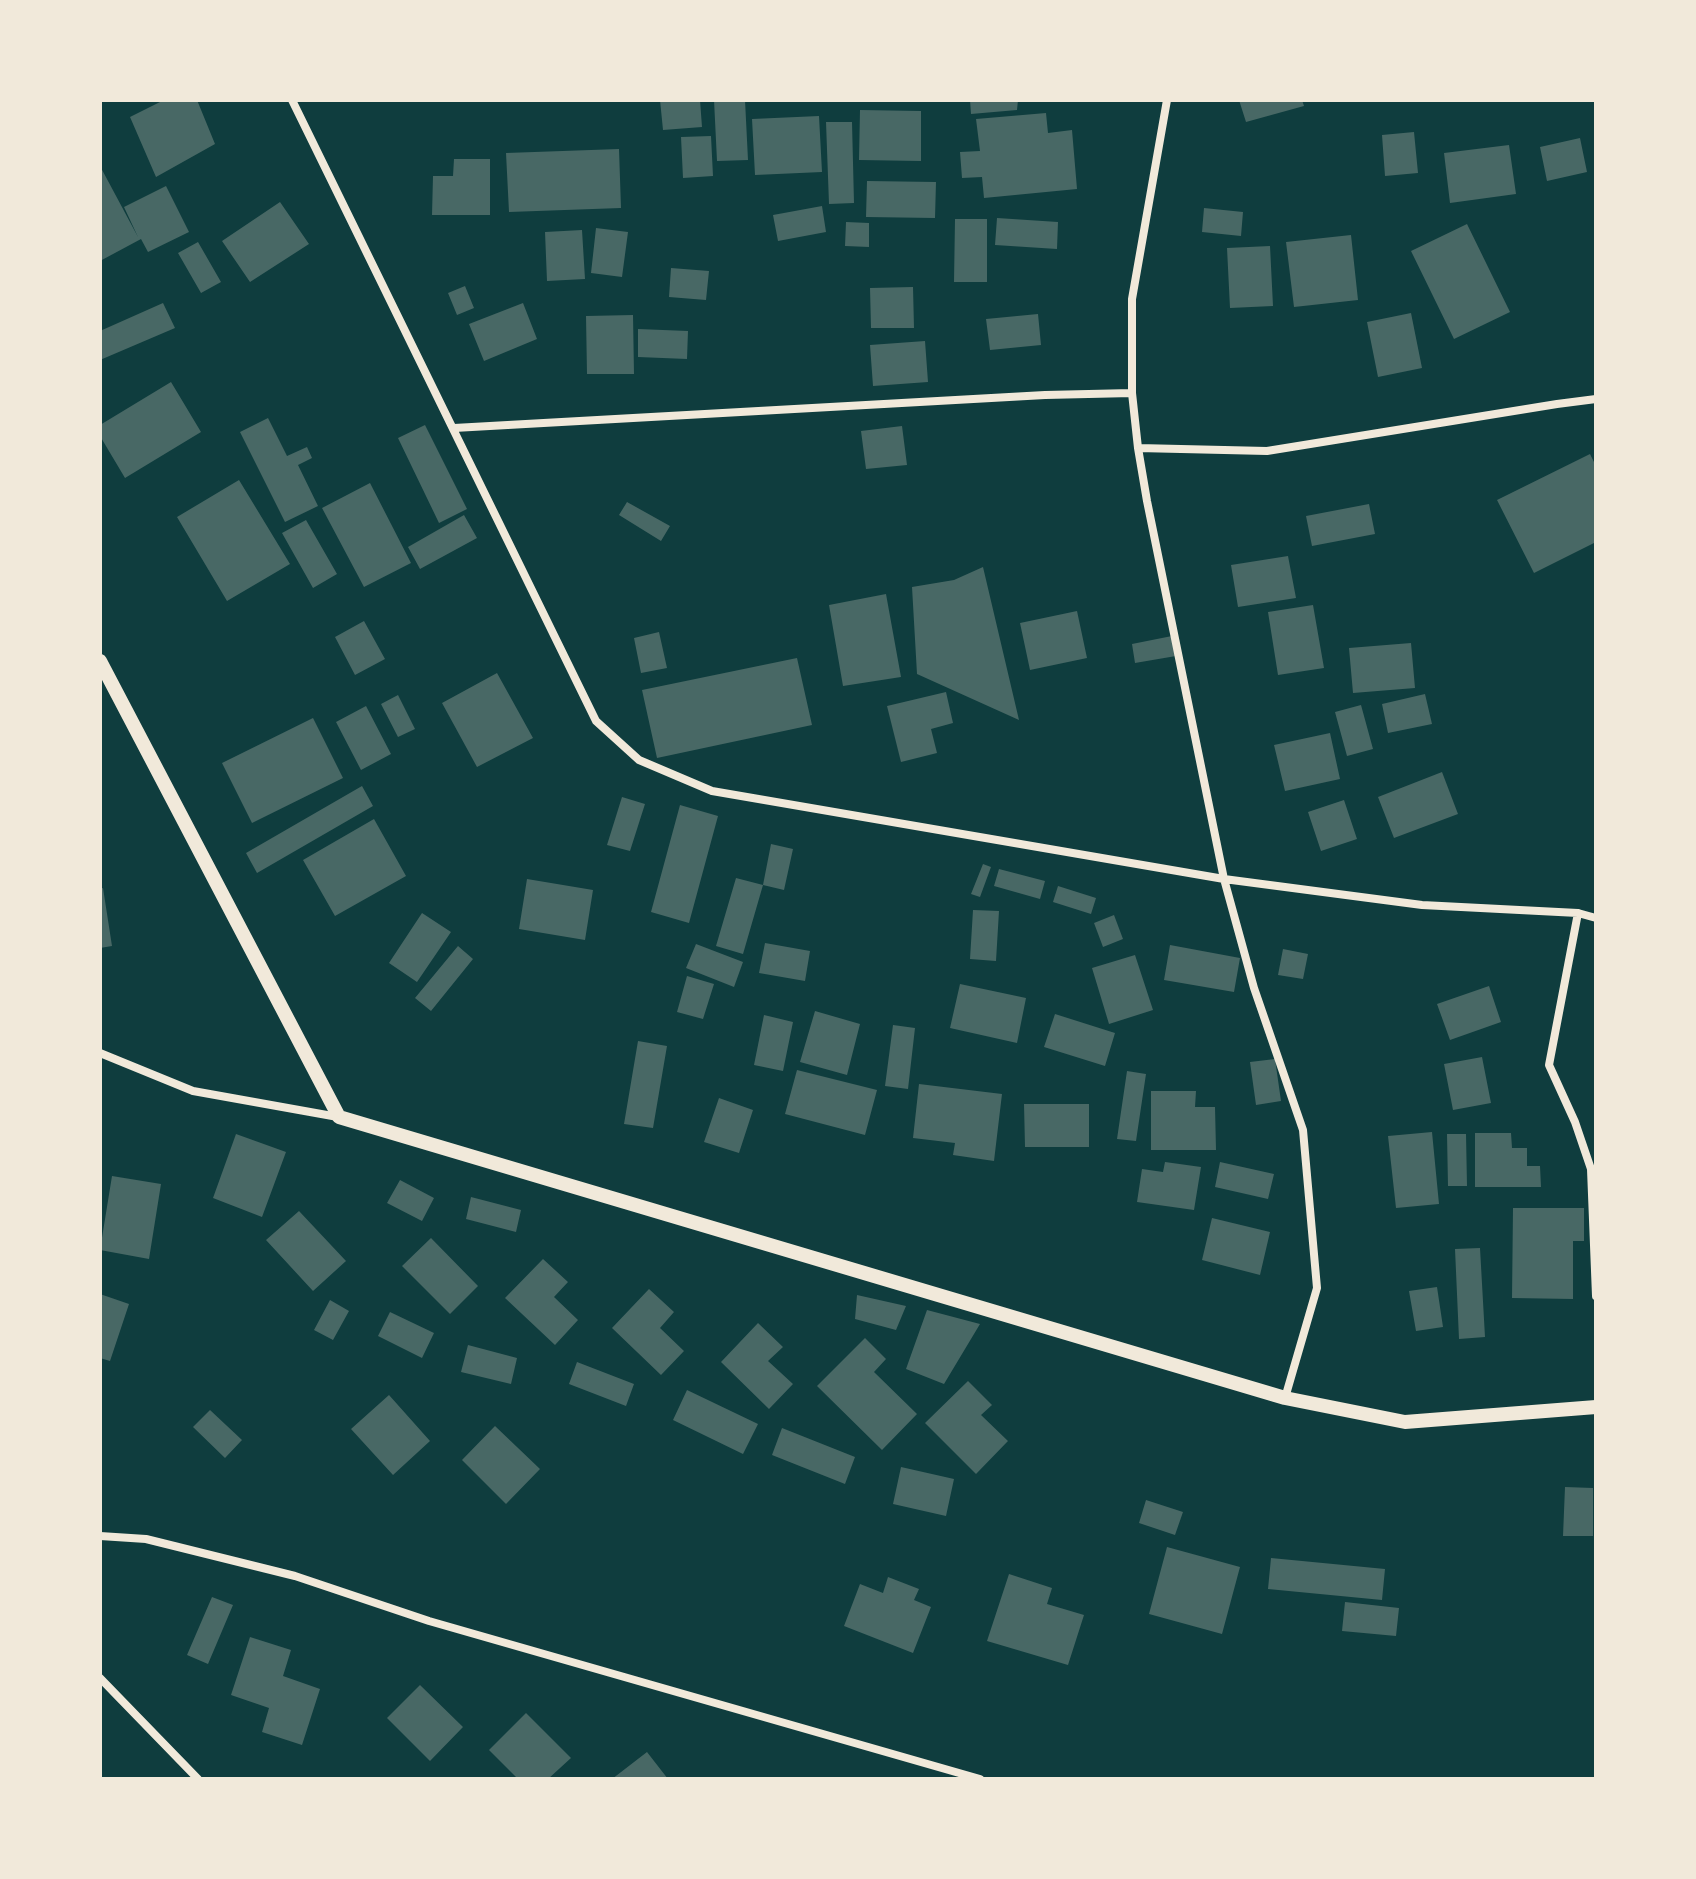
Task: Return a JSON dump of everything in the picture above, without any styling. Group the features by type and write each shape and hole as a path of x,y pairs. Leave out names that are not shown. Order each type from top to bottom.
{"street":[{"path":"292,100 596,721 639,760 712,791 1224,879 1422,905 1578,913 1596,918"},
{"path":"1167,100 1132,299 1132,393 1138,448 1224,879 1254,988 1303,1130 1317,1288 1285,1398"},
{"path":"454,428 1045,395 1132,393"},
{"path":"1138,448 1267,451 1596,399"},
{"path":"100,661 339,1117"},
{"path":"1578,913 1549,1065 1575,1122 1591,1169 1596,1296"},
{"path":"100,1053 193,1091 339,1117 1285,1398 1405,1422 1596,1407"},
{"path":"100,1536 146,1539 295,1576 429,1621 980,1779"},
{"path":"100,1678 198,1779"}],"building":[{"path":"164,100 197,100 215,144 156,177 130,117"},
{"path":"660,100 700,100 702,127 663,130"},
{"path":"714,100 745,100 748,160 717,161"},
{"path":"970,100 1018,100 1017,110 971,114"},
{"path":"1239,100 1302,100 1304,106 1246,122"},
{"path":"860,110 921,111 921,161 859,160"},
{"path":"1046,113 1048,133 1072,130 1077,189 984,198 982,177 962,178 960,152 980,151 976,119"},
{"path":"819,116 822,172 755,175 752,119"},
{"path":"826,122 852,122 854,203 829,204"},
{"path":"1414,132 1418,173 1385,176 1382,135"},
{"path":"711,136 713,176 683,178 681,137"},
{"path":"1580,138 1587,172 1547,181 1540,147"},
{"path":"1509,145 1516,194 1450,203 1444,153"},
{"path":"619,149 621,208 509,212 506,153"},
{"path":"454,159 490,159 490,215 432,215 433,176 453,176"},
{"path":"100,166 138,237 124,207 166,186 189,232 148,252 141,239 100,261"},
{"path":"867,181 936,182 935,218 866,217"},
{"path":"280,202 309,244 250,282 222,241"},
{"path":"822,206 826,232 778,241 773,215"},
{"path":"1204,208 1243,212 1241,236 1202,232"},
{"path":"997,218 1058,222 1057,249 995,245"},
{"path":"955,219 987,219 987,282 954,282"},
{"path":"846,222 869,223 869,247 845,246"},
{"path":"1467,224 1510,312 1454,339 1411,251"},
{"path":"596,228 628,232 622,277 591,273"},
{"path":"582,230 585,279 547,281 545,232"},
{"path":"1351,235 1358,300 1294,307 1286,242"},
{"path":"198,242 221,282 201,293 178,253"},
{"path":"1270,246 1273,306 1230,308 1227,248"},
{"path":"671,268 709,271 706,300 669,297"},
{"path":"465,286 474,308 457,315 448,293"},
{"path":"913,287 914,328 871,328 870,288"},
{"path":"163,303 175,328 100,360 100,331"},
{"path":"523,303 537,339 484,361 469,324"},
{"path":"1411,313 1422,368 1378,377 1367,322"},
{"path":"1038,314 1041,345 990,350 986,319"},
{"path":"633,315 634,374 587,374 586,316"},
{"path":"638,329 688,331 687,359 638,357"},
{"path":"925,341 928,382 873,386 870,345"},
{"path":"171,382 201,432 125,478 100,436 100,425"},
{"path":"268,418 287,456 307,447 312,458 298,465 318,506 285,522 240,432"},
{"path":"425,425 467,509 439,523 398,438"},
{"path":"902,426 907,465 866,469 861,431"},
{"path":"1590,454 1596,466 1596,542 1534,573 1497,500"},
{"path":"239,480 290,564 227,601 177,517"},
{"path":"370,483 411,563 364,587 322,508"},
{"path":"627,502 670,526 661,541 619,515"},
{"path":"1369,504 1375,534 1312,546 1306,516"},
{"path":"464,515 477,538 420,569 408,547"},
{"path":"306,520 337,574 313,588 282,533"},
{"path":"1288,556 1296,598 1238,607 1231,565"},
{"path":"983,567 1019,720 917,674 912,587 954,580"},
{"path":"886,594 901,677 843,686 829,605"},
{"path":"1313,605 1324,668 1278,675 1268,612"},
{"path":"1077,611 1087,658 1030,670 1020,623"},
{"path":"364,621 385,659 355,675 335,637"},
{"path":"659,632 667,668 641,673 634,638"},
{"path":"1172,636 1176,656 1135,663 1132,644"},
{"path":"1411,643 1415,688 1353,693 1349,648"},
{"path":"797,658 812,725 657,758 642,690"},
{"path":"497,673 533,738 477,767 442,703"},
{"path":"946,692 953,723 931,729 937,753 901,762 887,706"},
{"path":"1425,694 1432,724 1388,733 1382,704"},
{"path":"398,695 415,729 398,737 381,704"},
{"path":"1361,705 1373,749 1347,756 1335,712"},
{"path":"366,706 391,754 361,770 336,722"},
{"path":"313,718 343,778 252,823 222,763"},
{"path":"1330,733 1340,779 1285,791 1274,745"},
{"path":"1442,772 1458,814 1394,838 1378,797"},
{"path":"362,786 373,806 257,873 246,853"},
{"path":"622,797 645,804 630,851 607,845"},
{"path":"1344,800 1357,839 1321,851 1308,812"},
{"path":"680,805 718,816 689,923 651,912"},
{"path":"374,819 406,876 335,916 303,860"},
{"path":"771,844 793,849 784,890 763,885"},
{"path":"983,864 991,867 980,897 971,894"},
{"path":"999,869 1045,881 1040,899 994,886"},
{"path":"736,878 763,885 743,954 716,946"},
{"path":"527,879 593,890 585,940 519,929"},
{"path":"1058,886 1096,898 1091,914 1053,902"},
{"path":"103,888 112,946 100,948 100,889"},
{"path":"973,910 999,911 996,961 970,959"},
{"path":"422,913 451,932 417,982 389,963"},
{"path":"1114,915 1123,939 1103,947 1094,923"},
{"path":"765,943 810,951 805,981 759,973"},
{"path":"696,944 743,962 734,987 686,968"},
{"path":"1170,945 1240,958 1234,992 1164,980"},
{"path":"458,946 473,959 431,1011 415,998"},
{"path":"1283,949 1308,954 1303,979 1278,975"},
{"path":"1135,955 1153,1010 1109,1024 1092,968"},
{"path":"687,976 714,984 703,1019 677,1012"},
{"path":"960,984 1026,998 1017,1043 950,1028"},
{"path":"1489,986 1501,1022 1450,1040 1437,1004"},
{"path":"815,1011 860,1024 847,1075 800,1062"},
{"path":"1055,1014 1115,1033 1105,1066 1044,1047"},
{"path":"764,1015 793,1022 783,1071 754,1065"},
{"path":"893,1025 915,1028 908,1089 885,1086"},
{"path":"638,1041 667,1046 653,1128 624,1124"},
{"path":"1482,1057 1491,1103 1453,1110 1444,1064"},
{"path":"1275,1059 1281,1101 1256,1105 1250,1062"},
{"path":"797,1070 877,1090 865,1135 785,1114"},
{"path":"1127,1071 1146,1074 1136,1141 1117,1139"},
{"path":"919,1084 1002,1094 994,1161 953,1155 955,1143 913,1138"},
{"path":"1151,1091 1196,1091 1195,1107 1215,1107 1216,1150 1151,1150"},
{"path":"719,1098 753,1110 739,1153 704,1142"},
{"path":"1024,1104 1089,1104 1089,1147 1025,1147"},
{"path":"1432,1132 1439,1204 1396,1208 1388,1136"},
{"path":"1475,1133 1511,1133 1512,1148 1527,1148 1527,1166 1540,1166 1541,1187 1475,1187"},
{"path":"236,1134 286,1152 262,1217 213,1198"},
{"path":"1447,1134 1466,1134 1467,1186 1448,1186"},
{"path":"1165,1162 1201,1167 1194,1210 1137,1202 1142,1169 1163,1172"},
{"path":"1220,1162 1274,1174 1268,1199 1215,1187"},
{"path":"112,1176 161,1184 149,1259 100,1250"},
{"path":"400,1180 434,1198 422,1221 387,1203"},
{"path":"471,1197 521,1210 516,1232 466,1219"},
{"path":"1513,1208 1584,1208 1584,1241 1573,1241 1573,1299 1512,1298"},
{"path":"299,1211 346,1261 313,1291 266,1240"},
{"path":"1212,1218 1270,1232 1260,1275 1202,1260"},
{"path":"431,1238 478,1286 450,1314 402,1266"},
{"path":"1480,1248 1485,1337 1459,1339 1455,1249"},
{"path":"543,1259 568,1282 554,1297 578,1320 555,1345 505,1298"},
{"path":"1437,1287 1443,1327 1416,1331 1409,1291"},
{"path":"649,1289 674,1312 660,1328 684,1351 661,1375 612,1328"},
{"path":"100,1294 129,1304 110,1361 100,1358"},
{"path":"857,1295 906,1306 896,1330 855,1319"},
{"path":"330,1300 349,1311 333,1340 314,1330"},
{"path":"927,1310 980,1324 944,1384 906,1369"},
{"path":"390,1312 434,1333 422,1358 378,1336"},
{"path":"758,1323 783,1347 768,1361 793,1384 769,1409 721,1362"},
{"path":"865,1338 886,1359 874,1372 917,1414 882,1450 817,1386"},
{"path":"468,1345 517,1358 511,1384 461,1372"},
{"path":"577,1362 634,1384 626,1406 569,1384"},
{"path":"968,1381 992,1405 981,1415 1008,1441 976,1474 925,1423"},
{"path":"687,1390 758,1424 743,1454 673,1420"},
{"path":"389,1395 430,1441 393,1475 351,1429"},
{"path":"210,1410 242,1440 225,1458 193,1427"},
{"path":"495,1426 540,1469 506,1504 462,1460"},
{"path":"782,1428 855,1457 845,1484 772,1455"},
{"path":"901,1467 954,1479 946,1516 893,1504"},
{"path":"1565,1487 1593,1488 1593,1536 1563,1536"},
{"path":"1146,1500 1183,1512 1175,1535 1139,1523"},
{"path":"1167,1547 1240,1567 1222,1634 1149,1614"},
{"path":"1271,1558 1385,1569 1382,1600 1268,1589"},
{"path":"1009,1574 1052,1588 1047,1604 1084,1615 1068,1665 987,1641"},
{"path":"888,1577 919,1589 914,1600 931,1607 913,1653 844,1626 860,1584 883,1593"},
{"path":"212,1597 233,1605 208,1664 187,1655"},
{"path":"1345,1602 1399,1608 1396,1636 1342,1631"},
{"path":"250,1637 291,1650 283,1676 320,1689 302,1745 262,1732 269,1708 231,1695"},
{"path":"420,1685 463,1727 430,1761 387,1718"},
{"path":"526,1713 571,1758 548,1779 518,1779 489,1750"},
{"path":"647,1752 668,1779 612,1779"}]}
